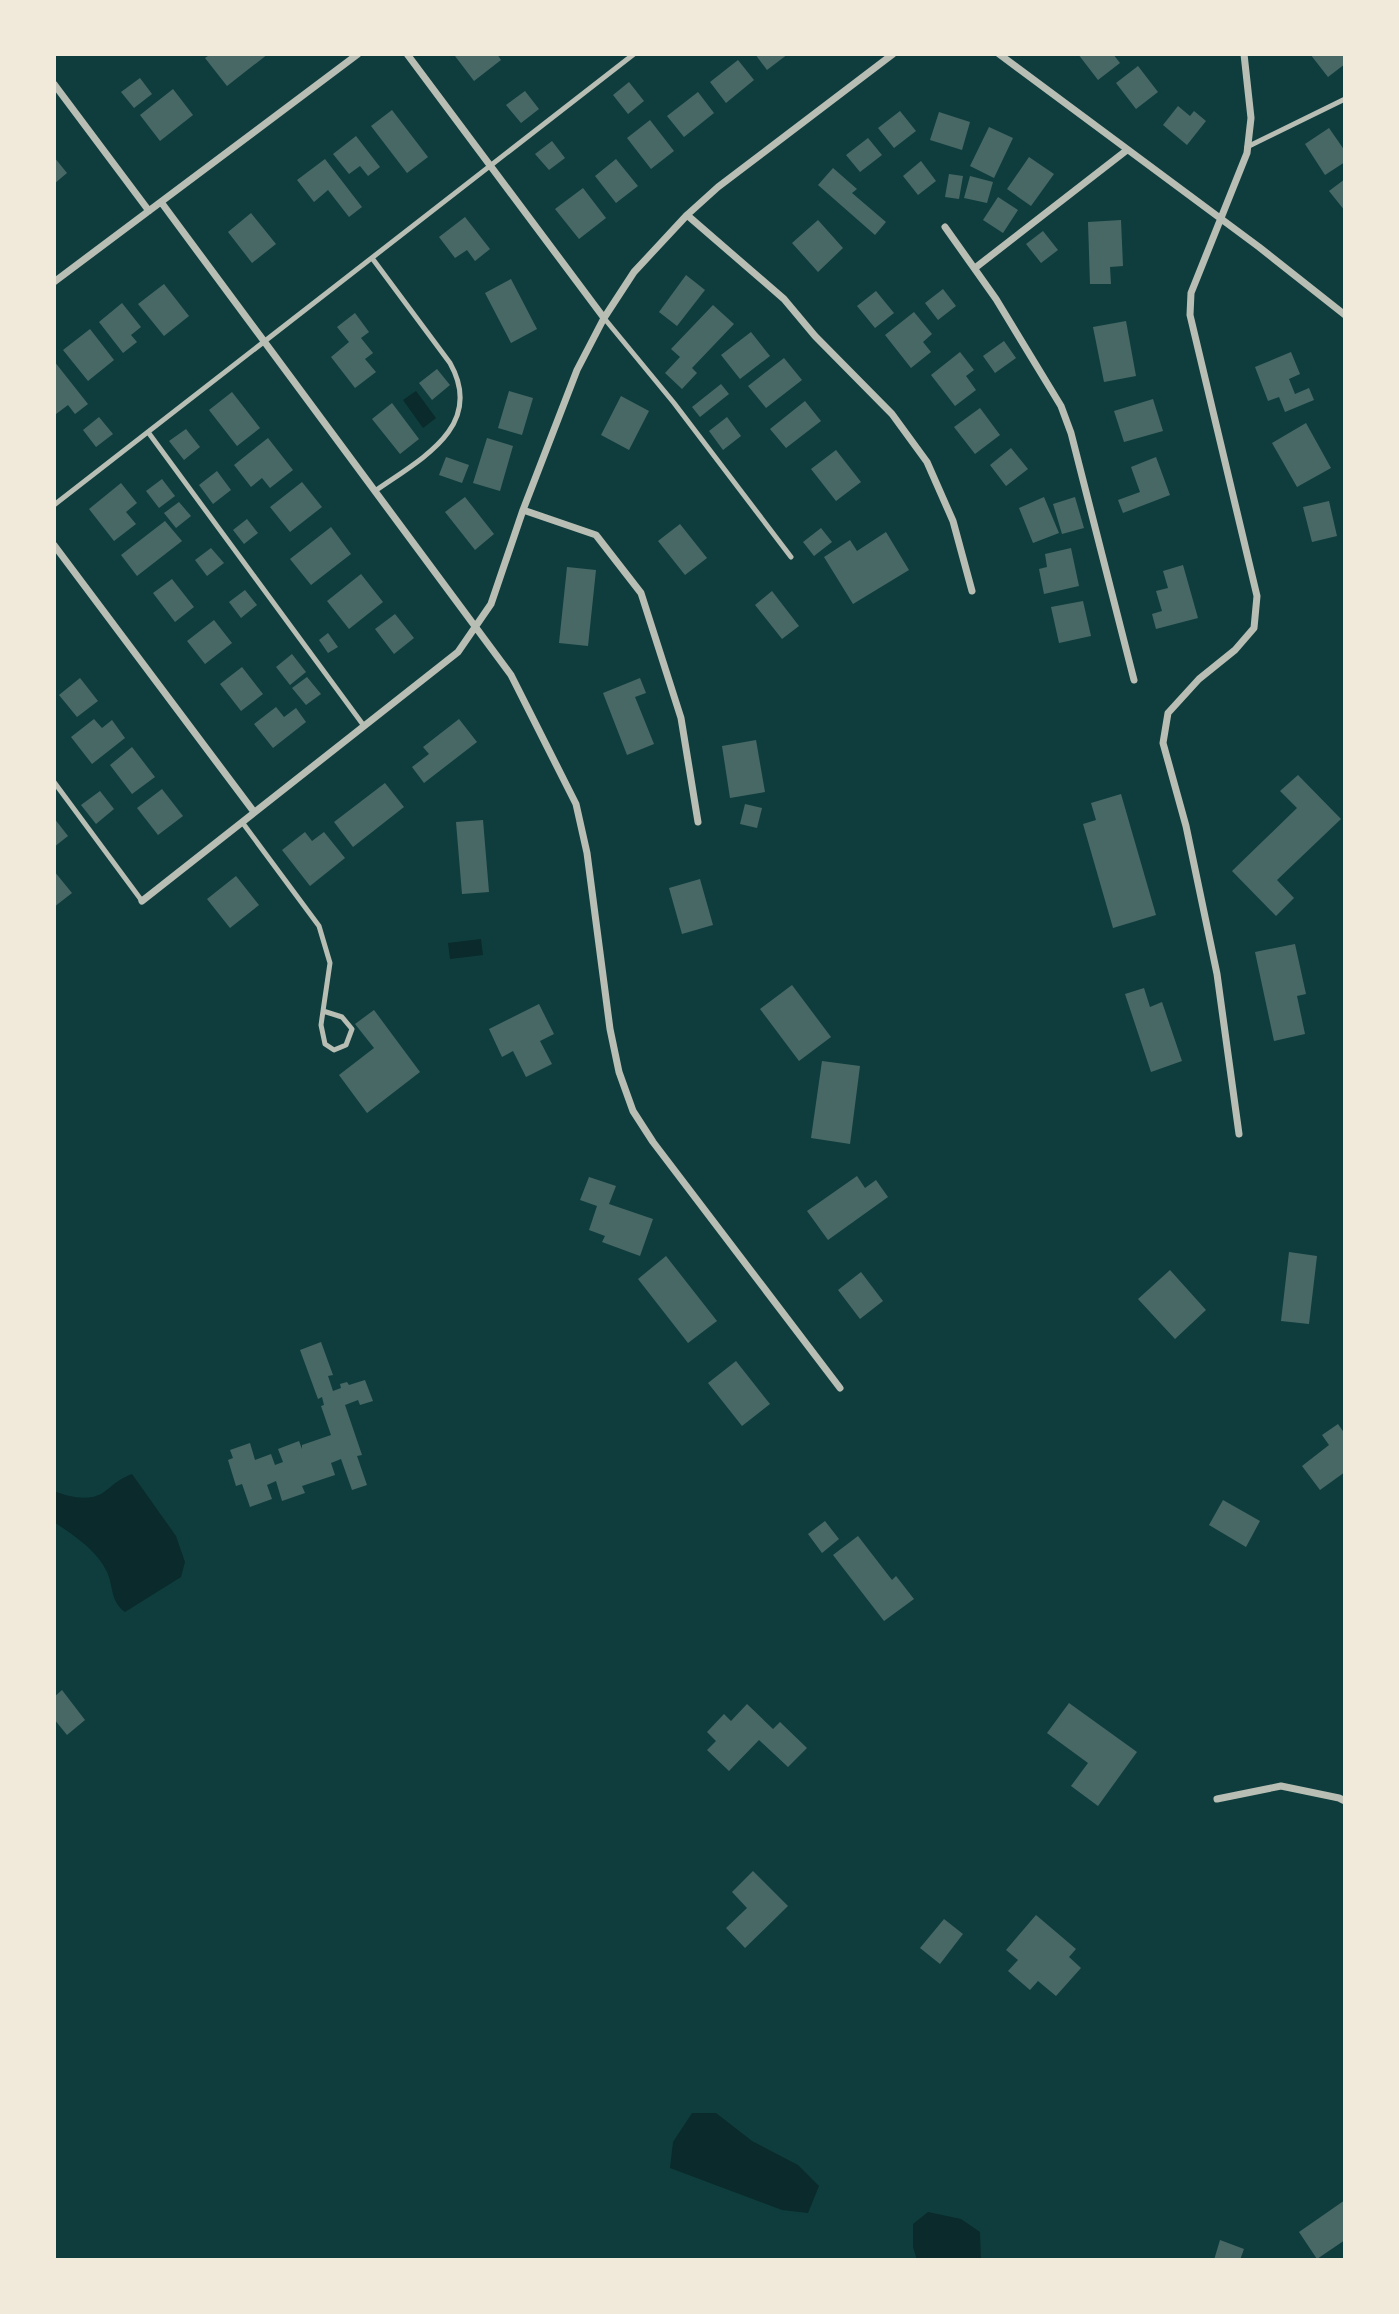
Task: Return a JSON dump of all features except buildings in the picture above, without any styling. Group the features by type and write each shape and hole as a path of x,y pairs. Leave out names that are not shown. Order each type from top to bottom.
{"street":[{"path":"54,282 358,54"},
{"path":"407,54 604,318"},
{"path":"142,901 458,652 491,604 523,510 577,370 604,318 634,272 687,215 718,187 893,54"},
{"path":"999,54 1345,315"},
{"path":"1239,1134 1217,974 1185,826 1163,743 1168,713 1199,679 1235,650 1254,628 1257,596 1190,315 1191,293 1247,153 1251,118 1244,54"},
{"path":"54,84 149,211"},
{"path":"975,268 1127,150"},
{"path":"161,202 511,676 576,804 587,853 610,1029 631,1105 653,1142 840,1388"},
{"path":"687,215 784,299 815,336 892,414 927,462 953,521 972,591"},
{"path":"945,227 975,268 1061,406 1071,433 1134,680"},
{"path":"523,510 596,535 641,593 681,718 698,822"},
{"path":"54,545 254,812"},
{"path":"1217,1799 1281,1786 1345,1801"}],"lane":[{"path":"54,505 634,54"},
{"path":"1247,147 1345,99"},
{"path":"372,258 450,363 458,378 460,395 459,412 451,431 436,448 375,491"},
{"path":"604,318 674,403 791,557"},
{"path":"148,432 364,726"},
{"path":"54,782 142,901"},
{"path":"242,822 320,926 330,963 323,1011 321,1025 324,1044 334,1050 346,1045 352,1029 342,1017 323,1011"}],"water":[{"path":"416,391 436,418 423,428 403,400"},
{"path":"481,939 483,955 450,959 448,943"},
{"path":"132,1474 176,1536 185,1562 181,1577 125,1612 117,1603 103,1564 84,1544 54,1522 54,1491 73,1497 92,1497"},
{"path":"692,2113 716,2113 752,2141 798,2165 819,2186 808,2213 782,2210 670,2168 673,2142"},
{"path":"928,2212 961,2219 980,2232 981,2260 917,2260 913,2247 913,2224"}]}
